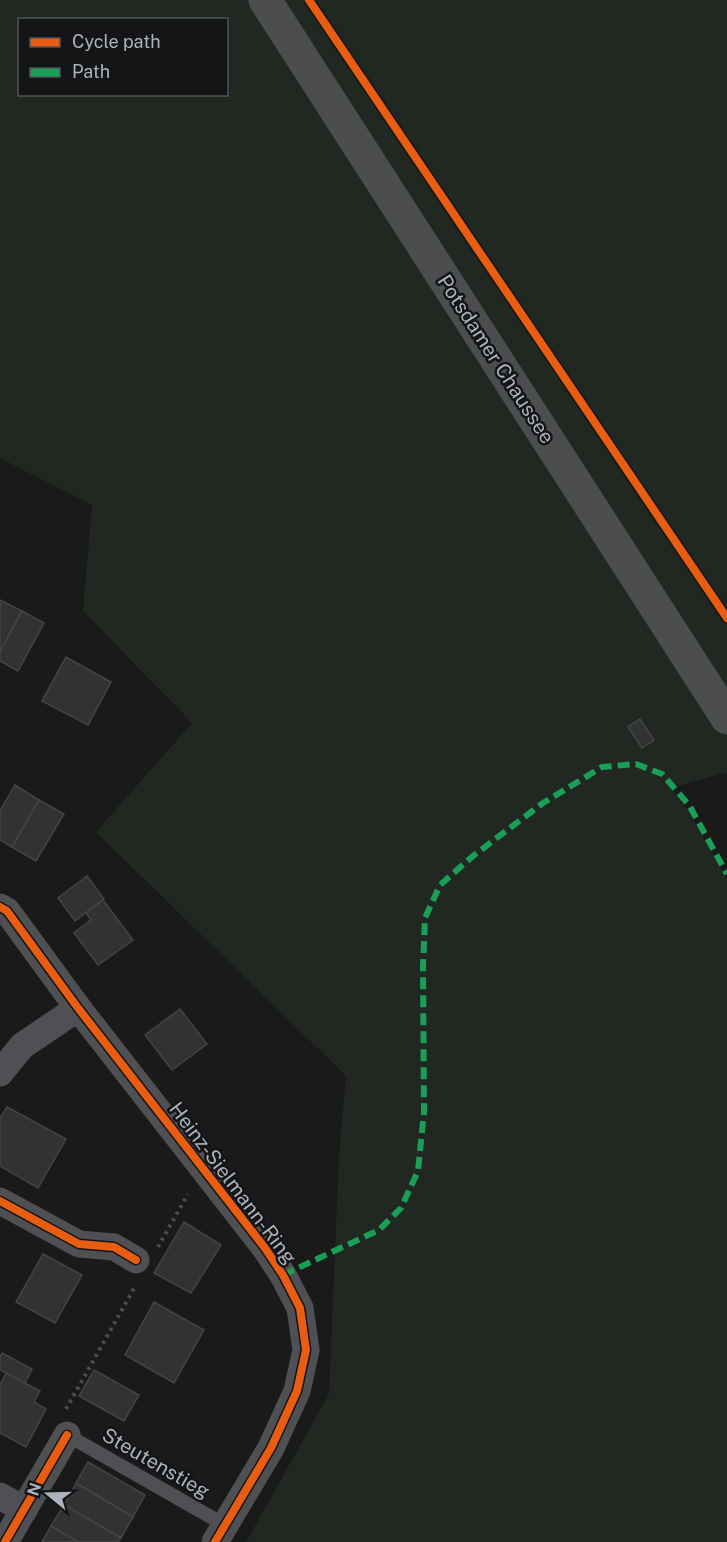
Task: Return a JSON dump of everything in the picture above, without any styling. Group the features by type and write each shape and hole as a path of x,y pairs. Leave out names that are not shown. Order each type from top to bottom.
{"main road":[{"name":"Potsdamer Chaussee","path":"265,0 727,718"}],"street":[{"name":"Heinz-Sielmann-Ring","path":"0,907 8,911 78,1008 265,1248 284,1275 300,1308 306,1350 297,1391 271,1448 220,1533"},
{"path":"0,1073 22,1046 78,1008"},
{"path":"0,1201 79,1244 114,1247 136,1260"},
{"path":"5,1542 24,1510 66,1424"},
{"path":"0,1496 24,1510"}],"lane":[{"name":"Steutenstieg","path":"66,1424 220,1533"}],"path":[{"path":"161,1241 191,1190 208,1175"},
{"path":"66,1424 117,1318"}],"shaded area":[{"path":"0,0 727,0 727,772 672,788 687,809 727,879 727,1542 246,1542 329,1394 339,1156 346,1076 96,832 192,723 83,611 92,505 0,458"}],"building":[{"path":"0,600 22,611 0,652"},
{"path":"22,611 44,623 18,671 0,661 0,652"},
{"path":"66,657 111,682 88,725 42,701"},
{"path":"640,719 654,740 642,748 628,727"},
{"path":"15,785 39,800 12,847 0,840 0,811"},
{"path":"39,800 64,814 36,861 12,847"},
{"path":"87,876 104,899 75,921 58,898"},
{"path":"103,900 133,940 98,965 74,933 91,920 86,913"},
{"path":"180,1009 207,1044 172,1070 145,1035"},
{"path":"7,1107 66,1139 38,1188 0,1166 0,1118"},
{"path":"184,1222 221,1245 191,1293 154,1273"},
{"path":"43,1254 82,1275 55,1323 16,1302"},
{"path":"154,1302 204,1330 174,1383 125,1355"},
{"path":"2,1353 32,1369 25,1383 0,1370"},
{"path":"94,1370 139,1395 124,1421 79,1396"},
{"path":"6,1373 40,1391 34,1402 46,1409 26,1447 0,1433 0,1385"},
{"path":"88,1462 145,1495 133,1517 76,1483"},
{"path":"76,1483 133,1517 121,1538 64,1505"},
{"path":"64,1505 121,1538 118,1542 78,1542 51,1526"},
{"path":"51,1526 78,1542 42,1542"}],"marked path":[{"path":"283,1275 379,1230 401,1208 418,1171 424,1112 425,918 440,885 473,856 543,803 602,767 636,764 662,774 689,805 727,874"}],"cycle path":[{"path":"309,0 727,618"},
{"path":"0,907 7,911 78,1008 265,1248 283,1275 300,1308 306,1350 297,1391 271,1448 215,1542"},
{"path":"0,1201 79,1244 114,1247 136,1260"},
{"path":"5,1542 67,1435"}]}
